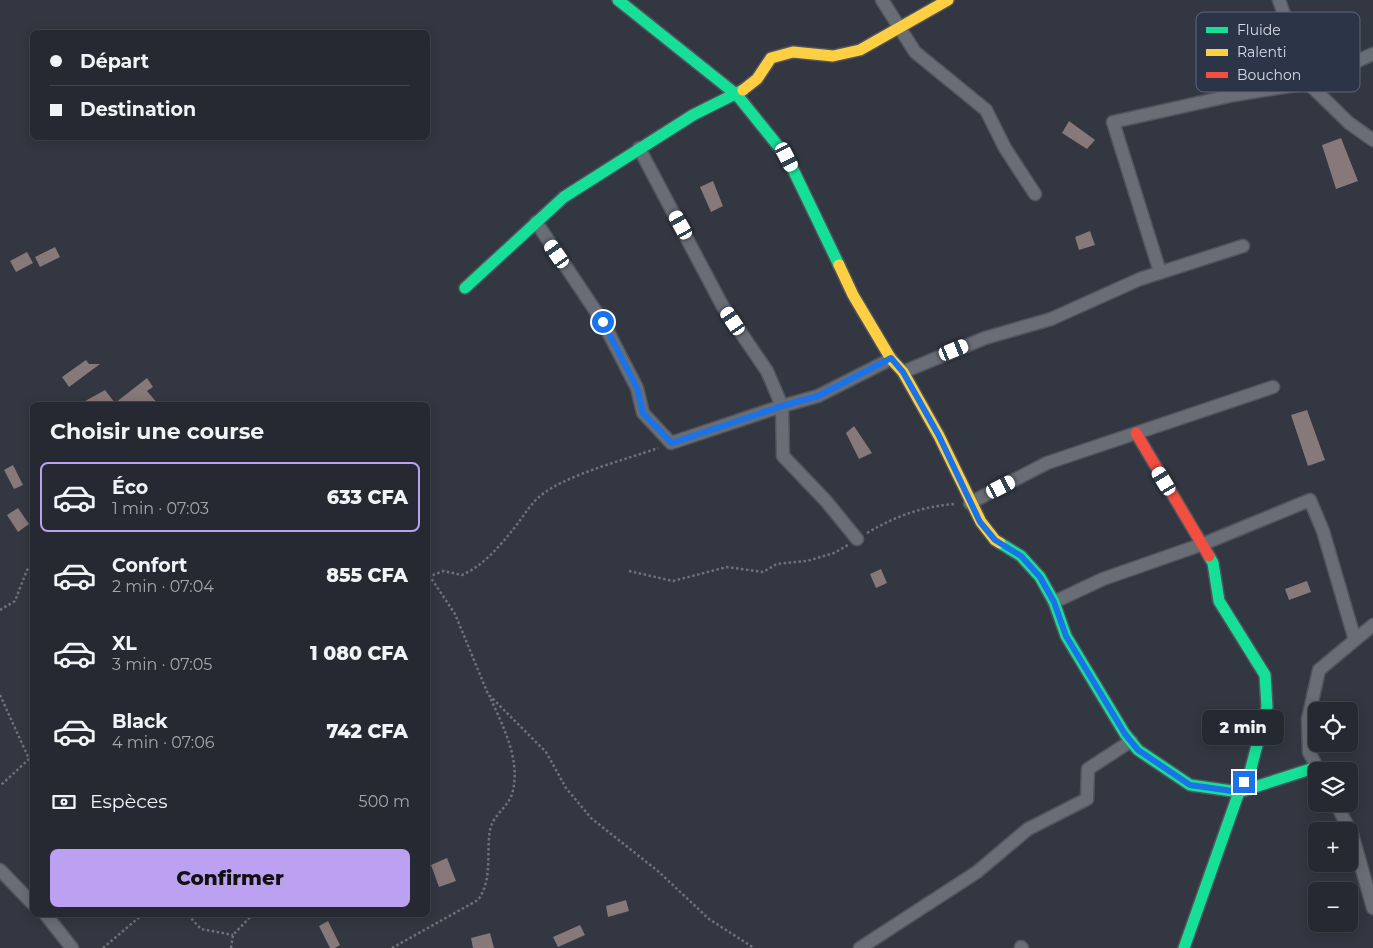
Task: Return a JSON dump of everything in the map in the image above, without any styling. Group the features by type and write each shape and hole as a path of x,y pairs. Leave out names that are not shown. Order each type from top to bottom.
{"street":[{"path":"618,0 737,95 787,157 853,295 891,358 903,372 939,436 970,503 995,540 1021,556 1040,577 1054,602 1066,636 1130,741 1138,750 1190,785 1239,792 1308,772"},
{"path":"882,0 915,52 930,66 972,96 986,110 1005,148 1035,194"},
{"path":"465,288 564,197 693,115 737,95 757,80 771,58 793,52 834,56 860,50 948,0"},
{"path":"1279,0 1283,12"},
{"path":"1360,60 1373,54"},
{"path":"1160,272 1113,122 1252,92"},
{"path":"1317,92 1349,123 1373,140"},
{"path":"639,148 722,305 767,371 782,406 783,456 826,501 857,539"},
{"path":"536,222 603,322 637,388 643,413 672,443 782,406 818,396 891,358"},
{"path":"903,372 984,338 1051,319 1092,299 1160,272 1243,246"},
{"path":"970,503 1047,463 1273,387"},
{"path":"1136,433 1203,544 1213,563 1219,601 1265,675 1267,707 1250,772 1239,792 1184,948"},
{"path":"1054,602 1102,579 1203,544 1310,500 1323,531 1355,640"},
{"path":"1314,762 1309,752 1308,719 1319,670 1373,625"},
{"path":"860,948 879,942 977,872 1028,829 1088,799 1088,769 1130,741"},
{"path":"1340,812 1352,834 1373,908"},
{"path":"0,870 30,900"},
{"path":"48,917 72,948"}],"path":[{"path":"430,575 443,571 462,575 482,564 539,497 568,479 672,443"},
{"path":"628,571 673,581 727,567 763,572 777,564 806,560 834,553 908,512 929,506 970,503"},
{"path":"0,610 15,601 27,570 30,568"},
{"path":"392,948 399,946 478,900 486,889 490,827 512,795 516,770 506,736 455,614 430,579"},
{"path":"488,694 546,752 566,788 592,818 659,872 709,919 754,948"},
{"path":"0,695 29,759 0,786"},
{"path":"103,948 140,917"},
{"path":"190,917 201,929 232,935"},
{"path":"230,948 232,935 250,917"}],"building":[{"path":"1069,121 1095,140 1087,149 1062,133"},
{"path":"1341,138 1358,181 1336,189 1322,145"},
{"path":"713,181 723,206 711,212 700,187"},
{"path":"1090,231 1095,245 1079,250 1075,237"},
{"path":"55,247 60,257 40,267 35,257"},
{"path":"27,252 33,263 16,272 10,261"},
{"path":"86,360 89,364 100,364 69,387 62,377"},
{"path":"147,378 153,387 147,391 156,402 116,402"},
{"path":"105,390 114,402 83,402"},
{"path":"1307,410 1325,460 1308,466 1291,415"},
{"path":"854,426 872,453 859,459 846,433"},
{"path":"13,465 23,485 14,489 4,470"},
{"path":"18,508 29,524 18,532 7,515"},
{"path":"881,569 887,583 876,588 870,574"},
{"path":"1307,581 1311,592 1289,600 1285,589"},
{"path":"447,858 456,881 439,887 431,865"},
{"path":"626,900 629,911 608,917 606,906"},
{"path":"328,921 340,945 335,948 330,948 319,926"},
{"path":"580,925 585,935 558,947 553,937"},
{"path":"490,933 494,948 473,948 471,938"}],"traffic: fast":[{"path":"618,0 737,95 787,157 839,265"},
{"path":"465,288 564,197 693,115 743,90"},
{"path":"1000,543 1021,556 1040,577 1054,602 1066,636 1125,734 1138,750 1190,785 1239,792 1308,770"},
{"path":"1184,948 1239,792 1250,772 1267,707 1265,675 1219,601 1213,563 1209,556"}],"traffic: slow":[{"path":"743,90 757,79 771,58 793,52 833,56 860,50 948,0"},
{"path":"839,265 853,295 891,359 903,372 939,436 981,522 995,540 1000,543"}],"traffic: jam":[{"path":"1136,433 1209,556"}],"route":[{"path":"603,322 637,388 643,413 663,437 672,443 782,406 818,396 891,358 903,372 939,436 980,522 995,540 1021,556 1040,577 1054,602 1066,636 1095,681 1125,734 1138,750 1190,785 1239,792 1244,782"}]}
